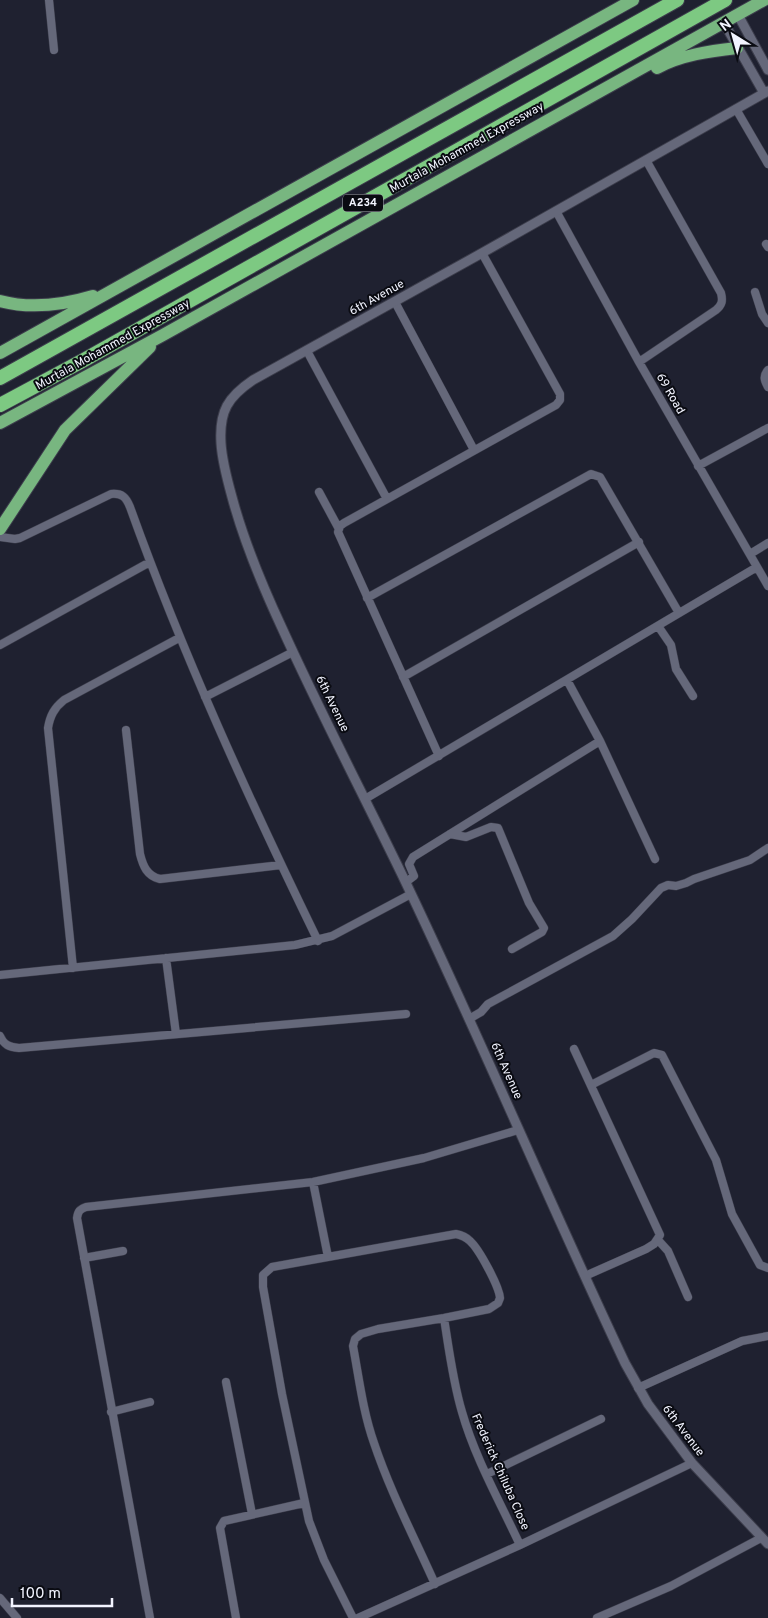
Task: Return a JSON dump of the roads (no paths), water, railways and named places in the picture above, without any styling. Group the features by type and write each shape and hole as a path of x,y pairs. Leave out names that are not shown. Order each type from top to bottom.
{"highway":[{"path":"0,353 633,0"},
{"name":"Murtala Mohammed Expressway","path":"0,378 677,0"},
{"name":"Murtala Mohammed Expressway","path":"0,405 84,360 725,0"},
{"name":"Murtala Mohammed Expressway","path":"0,423 163,335 764,0"},
{"path":"568,109 592,102 663,65 717,50 737,48"},
{"path":"0,301 32,306 66,303 117,288"},
{"path":"0,529 66,430 163,335"}],"street":[{"path":"49,0 54,50"},
{"path":"738,15 768,70"},
{"path":"724,23 737,48 766,92"},
{"name":"6th Avenue","path":"764,1541 692,1463 659,1420 638,1388 625,1363 406,882 261,583 244,538 228,482 221,445 221,429 226,406 237,391 253,380 556,212 766,92"},
{"path":"736,109 768,164"},
{"path":"639,362 716,310 720,306 722,298 721,293 646,160"},
{"name":"69 Road","path":"556,212 639,362 768,586"},
{"path":"339,529 344,523 556,405 560,400 560,394 482,253"},
{"path":"755,292 762,314 768,323"},
{"path":"395,302 474,450"},
{"path":"307,351 387,499"},
{"path":"768,370 764,380 768,386"},
{"path":"698,466 768,428"},
{"path":"367,598 591,474 600,476 679,613"},
{"path":"320,492 339,529 339,536 439,756"},
{"path":"0,538 15,540 111,494 118,493 124,495 179,638 318,941"},
{"path":"403,677 639,542"},
{"path":"750,554 768,543"},
{"path":"0,645 150,562"},
{"path":"365,799 757,567"},
{"path":"658,626 671,645 676,669 693,696"},
{"path":"73,968 48,728 50,719 58,705 64,700 179,638"},
{"path":"205,697 293,652"},
{"path":"568,680 600,741 655,859"},
{"path":"126,730 140,854 144,866 150,874 160,879 282,865"},
{"path":"406,882 413,878 409,864 413,857 600,741"},
{"path":"450,834 466,837 491,827 498,828 529,903 544,928 542,932 512,949"},
{"path":"469,1019 481,1012 488,1004 613,936 632,920 661,888 686,883 750,860 768,848"},
{"path":"0,975 318,941 341,932 411,894"},
{"path":"166,958 176,1034"},
{"path":"0,1036 2,1042 7,1046 19,1048 406,1014"},
{"path":"574,1049 660,1235 658,1240 646,1249 585,1276"},
{"path":"591,1085 654,1053 662,1055 716,1160 732,1214 760,1265 768,1268"},
{"path":"150,1618 77,1218 81,1209 313,1182 424,1158 518,1130"},
{"path":"313,1182 328,1256"},
{"path":"353,1618 321,1554 304,1503 262,1280 263,1275 272,1267 449,1235 463,1236 471,1241 487,1266 500,1298 498,1303 489,1309 378,1328 361,1334 355,1339 353,1346 373,1441 386,1478 435,1584"},
{"path":"658,1240 668,1251 688,1297"},
{"path":"84,1258 123,1251"},
{"name":"Frederick Chiluba Close","path":"444,1318 456,1391 462,1413 487,1474 520,1545"},
{"path":"638,1388 742,1341 768,1336"},
{"path":"226,1382 252,1514"},
{"path":"111,1412 150,1402"},
{"path":"487,1474 601,1419"},
{"path":"358,1618 520,1545 692,1463"},
{"path":"236,1618 220,1528 224,1521 304,1503"},
{"path":"597,1618 671,1586 764,1541"},
{"path":"0,1598 17,1618"}]}
